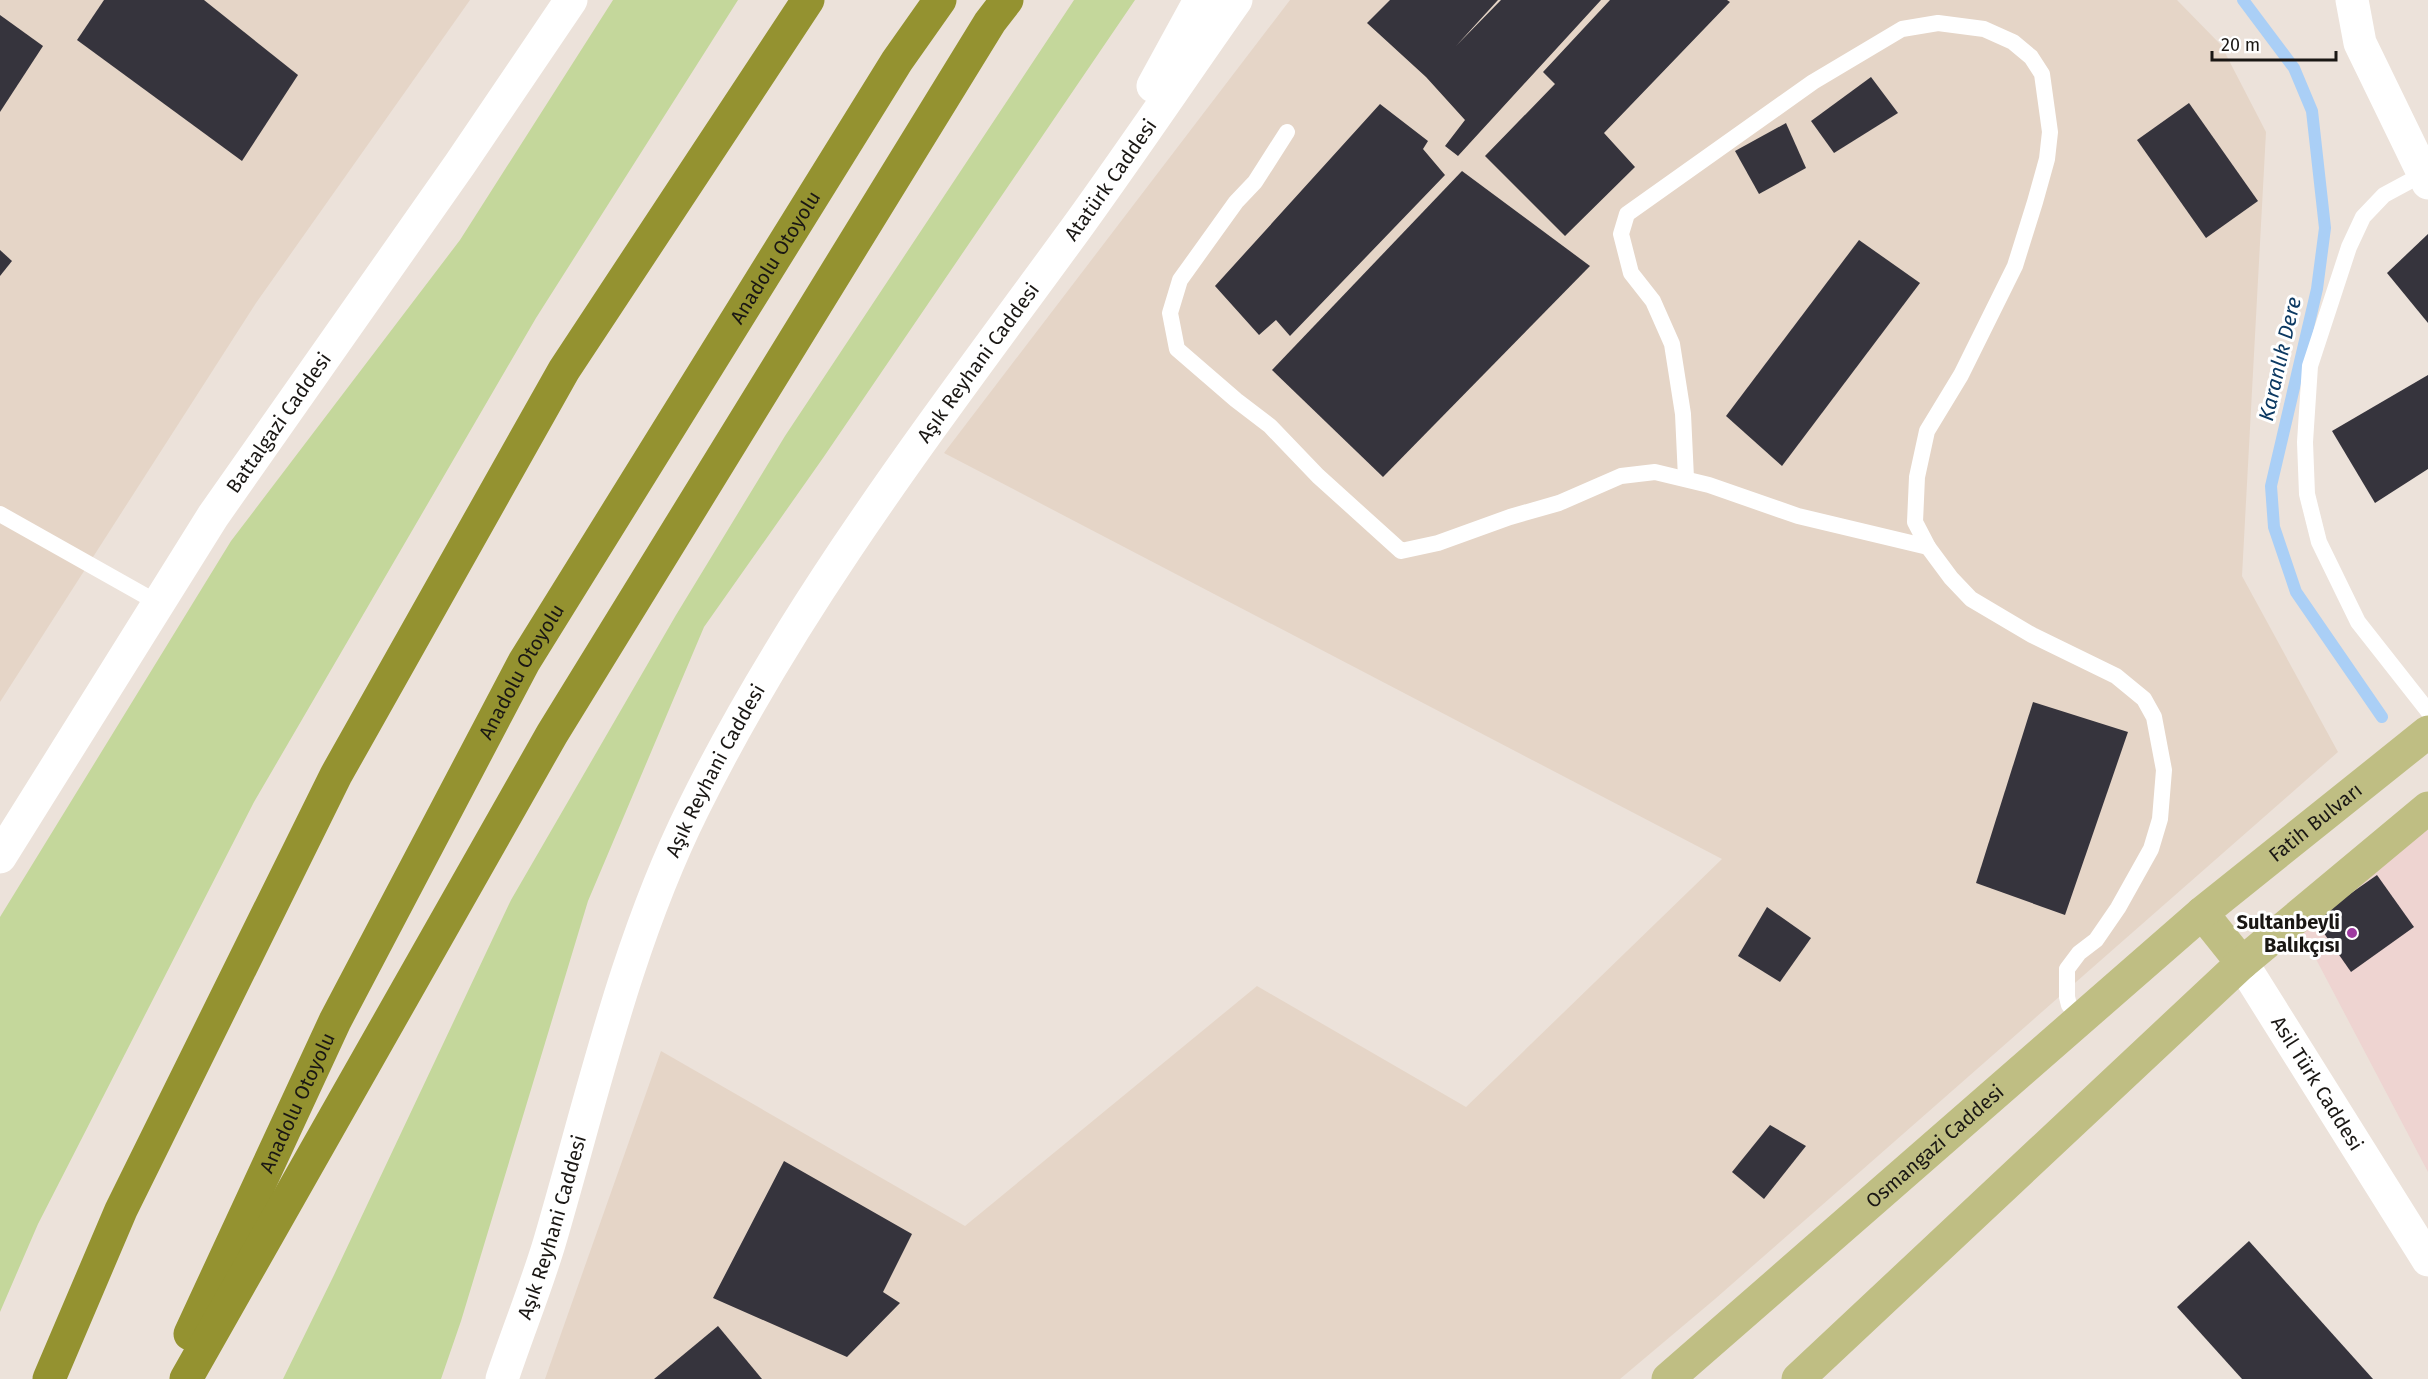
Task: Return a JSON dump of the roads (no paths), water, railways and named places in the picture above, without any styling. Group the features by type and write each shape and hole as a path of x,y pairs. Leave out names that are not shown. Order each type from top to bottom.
{"highway":[{"path":"49,1379 121,1210 336,775 564,370 808,0"},
{"name":"Anadolu Otoyolu","path":"169,1379 335,1021 524,662 891,71 940,0"},
{"path":"186,1379 552,734 990,22 1007,0"}],"main road":[{"name":"Battalgazi Caddesi","path":"0,856 213,516 460,164 571,0"},
{"name":"Atatürk Caddesi","path":"1073,232 1200,0"},
{"name":"Atatürk Caddesi","path":"1073,232 1236,0"},
{"path":"2352,0 2360,43 2426,179"},
{"name":"Aşık Reyhani Caddesi","path":"502,1379 547,1249 620,995 654,900 693,809 801,617 958,387 1073,232"},
{"name":"Fatih Bulvarı","path":"2202,913 2428,732"},
{"path":"1798,1379 2242,963 2428,808"},
{"name":"Osmangazi Caddesi","path":"1668,1379 2202,913"},
{"name":"Asil Türk Caddesi","path":"2202,913 2242,963 2428,1260"}],"lane":[{"path":"1686,478 1683,414 1672,344 1653,301 1630,273 1621,234 1627,214 1813,82 1902,29 1938,23 1984,29 2013,42 2031,57 2042,74 2050,132 2047,159 2015,266 1961,375 1927,431 1917,477 1915,522 1928,547 1951,578 1971,599 2032,635 2116,676 2144,699 2154,717 2164,770 2160,819 2151,849 2118,908 2096,940 2079,953 2067,969 2067,998 2069,1005 2080,1019"},
{"path":"1287,132 1255,183 1236,202 1180,280 1170,313 1177,349 1270,426 1318,476 1401,551 1437,543 1558,503 1621,476 1655,472 1686,478 1798,516 1928,547"},
{"path":"2426,179 2385,195 2363,217 2349,247 2310,366 2305,442 2307,494 2319,542 2358,622 2428,711"},
{"path":"0,514 158,603"}],"waterway":[{"name":"Karanlık Dere","path":"2243,0 2294,68 2312,111 2325,228 2317,289 2271,486 2274,527 2296,592 2382,717"}],"place":[{"name":"Sultanbeyli Balıkçısı","path":"2352,933"}]}
